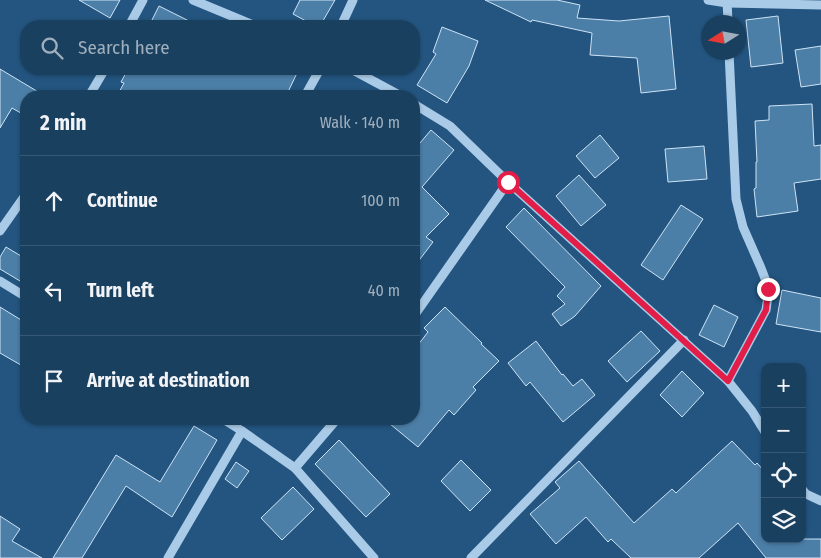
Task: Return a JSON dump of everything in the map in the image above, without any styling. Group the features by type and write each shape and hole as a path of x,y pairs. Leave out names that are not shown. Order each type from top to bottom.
{"street":[{"path":"132,20 144,0"},
{"path":"193,0 241,20"},
{"path":"344,20 353,0"},
{"path":"708,0 821,5"},
{"path":"727,1 728,15"},
{"path":"728,381 766,310 768,289 743,227 736,199 729,60"},
{"path":"93,90 101,75"},
{"path":"308,90 317,75"},
{"path":"362,75 390,90"},
{"path":"420,108 450,126 508,182 728,381 761,426"},
{"path":"420,307 508,182"},
{"path":"0,231 20,203"},
{"path":"0,281 20,293"},
{"path":"471,558 684,340"},
{"path":"232,425 295,468 374,558"},
{"path":"295,468 332,425"},
{"path":"168,558 242,431"},
{"path":"806,494 821,501"}],"building":[{"path":"79,0 120,0 110,18"},
{"path":"300,0 335,0 323,20 304,20 293,14"},
{"path":"485,0 557,0 580,5 577,18 619,21 669,16 676,89 641,93 637,58 590,55 592,33 532,20 531,22"},
{"path":"159,6 187,20 152,20"},
{"path":"778,16 783,63 751,67 746,20"},
{"path":"442,27 478,41 469,66 447,103 417,85 436,54 433,52"},
{"path":"821,46 821,84 801,87 795,50"},
{"path":"0,69 35,90 20,90 20,113 12,108 0,128"},
{"path":"125,75 296,75 289,90 120,90 124,83 121,82"},
{"path":"812,104 814,146 821,145 821,179 794,183 798,211 757,217 754,189 756,188 757,162 755,121 769,120 769,106"},
{"path":"431,130 454,150 422,187 449,214 426,237 433,242 420,259 420,143"},
{"path":"600,135 619,158 595,178 576,156"},
{"path":"704,146 707,179 668,182 665,149"},
{"path":"579,175 606,205 581,226 556,196"},
{"path":"681,205 703,219 663,280 641,265"},
{"path":"524,208 601,286 575,316 561,326 552,314 565,304 557,296 565,287 506,227"},
{"path":"6,247 20,255 20,281 0,269 0,257"},
{"path":"782,290 821,298 821,332 776,324"},
{"path":"714,305 738,317 724,347 699,335"},
{"path":"0,307 20,319 20,365 0,353"},
{"path":"445,307 499,361 473,387 476,390 454,415 449,410 418,447 391,425 420,425 420,342 428,332 424,328"},
{"path":"641,331 660,351 627,382 608,361"},
{"path":"536,341 562,375 573,386 582,379 595,395 563,422 530,382 526,386 508,363"},
{"path":"682,371 704,393 682,417 660,395"},
{"path":"194,426 217,440 172,517 126,486 82,558 53,558 116,455 160,482"},
{"path":"339,440 390,494 366,517 315,464"},
{"path":"732,441 755,465 757,463 761,468 761,543 806,543 806,539 821,539 821,558 766,558 738,523 699,558 631,558 611,539 608,542 586,517 556,544 530,514 560,488 555,482 579,461 634,523 672,489 676,493"},
{"path":"461,460 491,490 470,511 441,481"},
{"path":"236,462 249,471 237,488 225,479"},
{"path":"293,487 314,509 282,540 261,518"},
{"path":"0,516 20,529 12,541 42,558 0,558"}],"route":[{"path":"508,182 728,381 766,310 768,289"}]}
